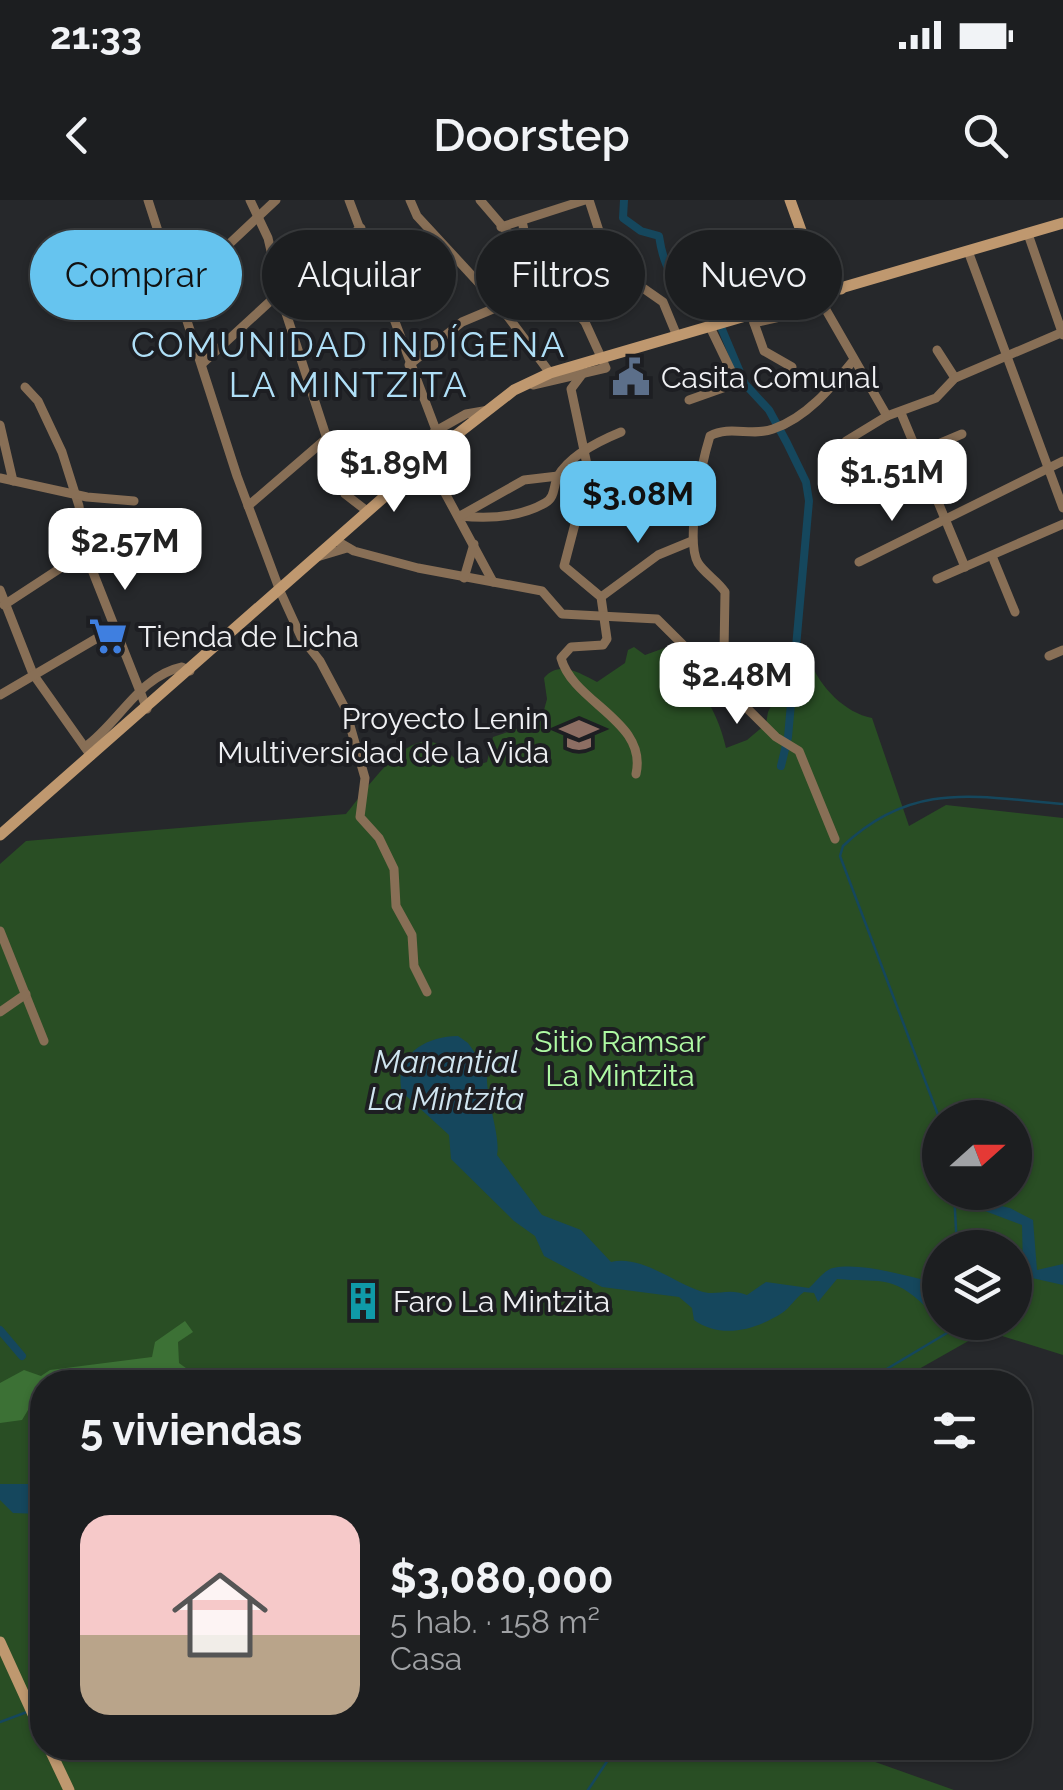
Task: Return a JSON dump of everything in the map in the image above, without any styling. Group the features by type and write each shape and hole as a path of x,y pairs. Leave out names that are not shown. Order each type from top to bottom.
{"main road":[{"path":"791,200 801,230"},
{"path":"842,289 1063,223"},
{"path":"0,835 88,751 147,708 442,446 514,390 550,372 748,320"},
{"path":"0,1642 30,1708"},
{"path":"55,1760 69,1790"}],"street":[{"path":"148,200 158,230"},
{"path":"250,200 264,230"},
{"path":"242,232 276,200"},
{"path":"348,200 442,446"},
{"path":"410,200 417,216 476,280"},
{"path":"480,200 504,230"},
{"path":"501,227 565,203 587,200 599,230 611,242 623,274 663,302 677,336"},
{"path":"522,221 524,230"},
{"path":"860,465 846,441 887,416 936,398 955,378 1063,333 1028,234"},
{"path":"968,251 1063,508"},
{"path":"204,363 262,312"},
{"path":"409,365 462,322 476,316"},
{"path":"188,320 248,506 280,591 301,636 320,661 345,708 365,778 360,816 378,838 394,869 396,906 412,934 414,966 428,992"},
{"path":"290,320 345,494 367,512"},
{"path":"511,320 550,372"},
{"path":"514,390 606,368 583,320"},
{"path":"754,320 764,351 792,367"},
{"path":"830,320 887,416"},
{"path":"688,400 737,383 710,327"},
{"path":"937,350 955,378"},
{"path":"718,678 724,652 725,592 700,567 692,541 700,466 710,436 720,430 777,427 825,395 852,362"},
{"path":"583,374 571,389 589,474 574,501 576,520 564,566 602,598 607,639 603,645 570,648 561,658 581,693 623,729 637,752 636,774"},
{"path":"25,387 38,402 62,452 85,552 147,708"},
{"path":"434,432 466,414 489,410"},
{"path":"901,413 964,567"},
{"path":"577,415 593,443"},
{"path":"0,424 14,481"},
{"path":"460,516 491,519 545,503 554,494 558,476 583,449 621,432"},
{"path":"917,454 962,434"},
{"path":"455,436 454,452 439,470 438,480 493,582"},
{"path":"248,506 327,438"},
{"path":"859,562 1063,461"},
{"path":"460,516 524,480 558,476"},
{"path":"0,478 74,494 134,501"},
{"path":"504,489 513,514"},
{"path":"554,494 574,501"},
{"path":"937,579 1063,524"},
{"path":"335,540 347,548 464,578 542,591 562,614 657,619 803,761 836,839"},
{"path":"602,598 658,555 692,541"},
{"path":"464,578 474,544"},
{"path":"314,558 347,548"},
{"path":"2,606 85,552"},
{"path":"992,556 1015,612"},
{"path":"0,590 2,606 33,674 88,751 138,693 169,670 190,671"},
{"path":"0,695 116,627"},
{"path":"1049,656 1063,650"},
{"path":"0,931 44,1041"},
{"path":"0,1012 26,994"}],"green space":[{"name":"Sitio Ramsar La Mintzita","path":"670,646 711,707 726,748 747,740 766,724 768,712 792,666 810,661 835,697 852,711 872,718 909,826 946,805 1063,818 1063,1355 1015,1340 1032,1340 1032,1230 922,1230 922,1340 970,1340 917,1370 30,1370 30,1760 870,1760 954,1790 0,1790 0,864 26,841 346,814 402,751 429,742 442,747 465,769 487,762 493,737 541,721 547,699 544,678 550,673 570,670 597,682 625,663 628,650 634,647 645,655"},
{"path":"185,1321 193,1332 178,1342 179,1363 189,1370 50,1370 152,1357 155,1342"},
{"path":"24,1370 30,1372 30,1410 22,1420 0,1423 0,1383"}],"water":[{"name":"Manantial La Mintzita","path":"458,1036 468,1043 487,1070 497,1155 542,1215 581,1230 611,1262 634,1262 706,1293 747,1295 766,1282 809,1288 833,1268 869,1268 922,1279 922,1303 893,1284 837,1279 818,1302 814,1293 804,1292 772,1319 751,1328 716,1330 694,1320 692,1308 679,1297 602,1287 544,1256 535,1236 514,1221 451,1159 449,1135 402,1092 400,1080 407,1059 423,1044"},
{"path":"982,1210 1014,1210 1033,1220 1037,1270 1063,1264 1063,1285 1032,1278 1032,1230 1022,1230 1022,1225"},
{"path":"0,1484 30,1484 30,1514 13,1513 0,1500"}],"waterway":[{"path":"624,200 623,218 641,231 659,236 665,261"},
{"path":"721,327 745,384 769,410 787,443 806,482 809,501 788,737 781,766"},
{"path":"932,1100 840,856 843,846 869,825 920,802 974,797 1063,804"},
{"path":"955,1210 956,1230"},
{"path":"0,1330 22,1356"},
{"path":"885,1370 935,1340"},
{"path":"0,1722 27,1712"},
{"path":"588,1790 608,1760"}],"place":[{"name":"Casita Comunal","path":"631,377"},
{"name":"Tienda de Licha","path":"108,636"},
{"name":"Proyecto Lenin Multiversidad de la Vida","path":"579,735"},
{"name":"Faro La Mintzita","path":"363,1301"}],"district":[{"name":"COMUNIDAD INDÍGENA LA MINTZITA","path":"349,364"}]}
